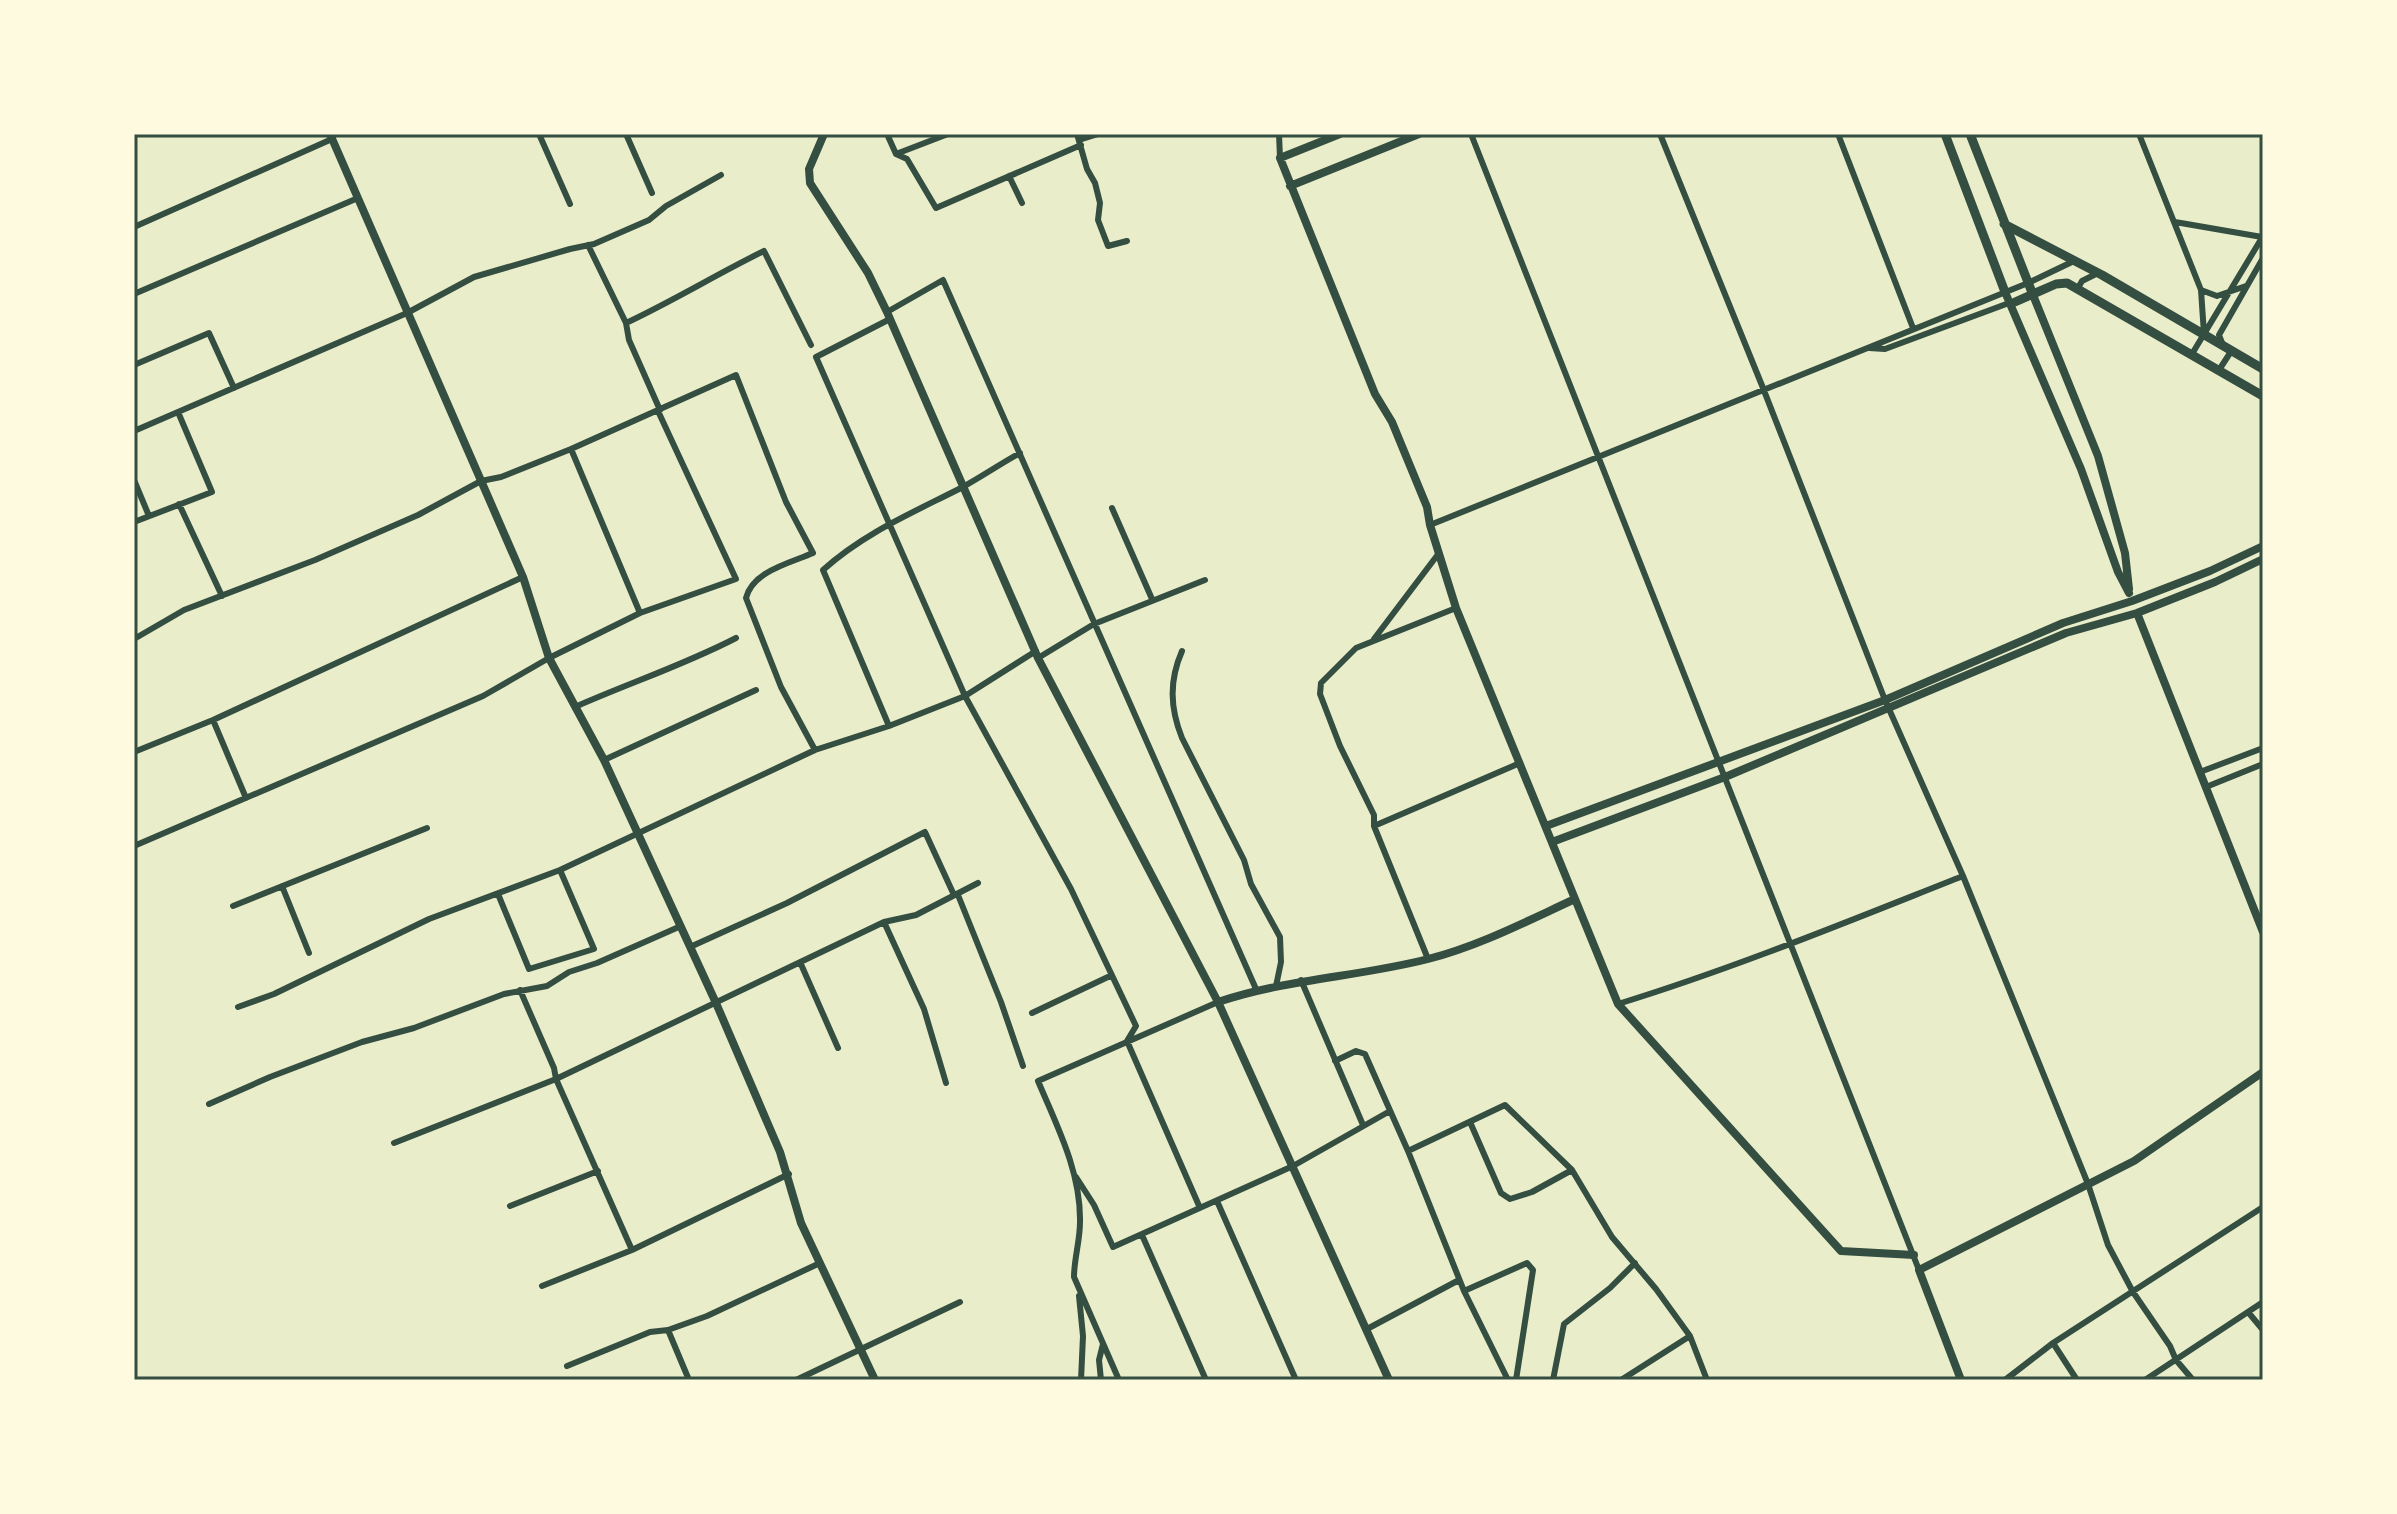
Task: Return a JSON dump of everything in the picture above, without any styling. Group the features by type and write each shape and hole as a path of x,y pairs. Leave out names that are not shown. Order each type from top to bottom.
{"main road":[{"path":"1945,134 2005,292"},
{"path":"1970,134 2033,295"},
{"path":"2004,224 2076,260 2263,369"},
{"path":"2012,302 2062,282 2078,288 2263,396"}],"street":[{"path":"539,134 570,204"},
{"path":"626,134 652,193"},
{"path":"824,134 809,169 810,183 854,250 888,315 1037,655 1218,1002 1389,1380"},
{"path":"887,134 896,154 907,159 936,208 1009,176 1079,140 1098,134"},
{"path":"896,154 948,134"},
{"path":"1279,134 1280,158 1290,186 1375,394 1392,422 1427,507 1456,608 1618,1004 1841,1251 1914,1255"},
{"path":"1280,158 1340,134"},
{"path":"1290,186 1419,134"},
{"path":"1471,134 1961,1380"},
{"path":"1838,134 1913,328"},
{"path":"2139,134 2201,290 2204,335"},
{"path":"134,227 332,136 523,577 549,658 604,760 716,1003 789,1174 801,1223 875,1380"},
{"path":"1662,136 1885,700 1963,876 2088,1184 2108,1245 2133,1292 2170,1346 2176,1360 2193,1380"},
{"path":"1079,140 1087,169 1095,183 1100,203 1098,220 1108,246 1127,241"},
{"path":"134,431 407,313 474,277 588,245 649,220 666,206 721,175"},
{"path":"1009,176 1022,203"},
{"path":"134,294 358,198"},
{"path":"2175,222 2262,236 2192,354"},
{"path":"134,846 483,696 549,658 640,613 736,579 659,411 629,340 626,323 588,245"},
{"path":"626,323 764,251 811,345"},
{"path":"2219,370 2227,348 2219,335 2263,258"},
{"path":"1430,525 2028,283 2076,260"},
{"path":"2078,288 2082,281 2098,273"},
{"path":"1127,1041 1136,1026 1071,889 965,696 816,357 943,280 1256,989"},
{"path":"2201,290 2217,296 2248,285"},
{"path":"2005,292 2012,302 2081,469 2263,932"},
{"path":"2033,295 2098,456 2125,553 2130,597"},
{"path":"1865,347 1885,349 2012,302"},
{"path":"134,365 209,333 234,388"},
{"path":"134,639 184,610 315,560 405,521 481,481 501,477 571,449 736,375 786,502 813,553 754,582 746,598 781,687 815,750"},
{"path":"134,522 212,492 178,412"},
{"path":"571,449 640,613"},
{"path":"889,726 823,570 843,552 887,523 963,487 1020,453"},
{"path":"134,480 149,516"},
{"path":"179,504 222,596"},
{"path":"1112,508 1152,599"},
{"path":"1546,826 1885,700 2063,623 2210,571 2263,546"},
{"path":"1372,642 1439,553"},
{"path":"1552,842 1890,710 2066,633 2137,613 2263,559"},
{"path":"134,752 213,720 523,577"},
{"path":"238,1007 274,994 429,919 560,870 815,750 889,726 965,696 1094,624 1205,580"},
{"path":"1428,959 1374,826 1374,815 1340,746 1320,694 1321,683 1356,648 1456,608"},
{"path":"575,707 695,659 736,638"},
{"path":"1182,651 1172,678 1175,717 1182,738 1244,860 1251,884 1280,937 1281,962 1276,986"},
{"path":"604,760 756,690"},
{"path":"213,720 246,798"},
{"path":"2200,772 2263,748"},
{"path":"1374,826 1520,763"},
{"path":"2206,787 2263,764"},
{"path":"233,906 427,828"},
{"path":"690,947 787,903 925,832 956,895 1001,1002 1023,1066"},
{"path":"498,894 529,969 594,949 560,870"},
{"path":"1618,1004 1789,945 1963,876"},
{"path":"394,1143 556,1079 884,922 916,915 978,883"},
{"path":"282,886 309,953"},
{"path":"1119,1380 1074,1277 1079,1252 1080,1218 1074,1173 1038,1081 1218,1002 1256,989 1428,959 1472,946 1575,899"},
{"path":"884,922 924,1009 946,1083"},
{"path":"209,1104 362,1042 392,1035 520,990 547,986 569,972 681,926"},
{"path":"800,962 838,1048"},
{"path":"1032,1013 1110,976"},
{"path":"1301,980 1363,1125"},
{"path":"520,990 632,1250"},
{"path":"1127,1041 1200,1208"},
{"path":"1335,1061 1356,1051 1365,1054 1408,1151 1459,1280 1508,1380"},
{"path":"1919,1270 2134,1161 2263,1072"},
{"path":"1408,1151 1505,1105 1572,1170 1612,1237 1690,1336 1707,1380"},
{"path":"1074,1173 1094,1205 1113,1247 1293,1166 1390,1111"},
{"path":"1470,1122 1501,1193 1510,1199 1532,1192 1572,1170"},
{"path":"510,1206 598,1171"},
{"path":"542,1286 632,1250 789,1174"},
{"path":"1217,1201 1296,1380"},
{"path":"2005,1380 2053,1343 2263,1207"},
{"path":"1142,1235 1206,1380"},
{"path":"567,1366 650,1332 668,1330 707,1316 820,1263"},
{"path":"1464,1291 1527,1263 1533,1270 1516,1380"},
{"path":"1553,1380 1564,1324 1610,1288 1635,1263"},
{"path":"1367,1329 1459,1280"},
{"path":"1079,1292 1083,1336 1081,1380"},
{"path":"796,1380 960,1302"},
{"path":"2145,1380 2263,1302"},
{"path":"2248,1312 2263,1330"},
{"path":"668,1330 689,1380"},
{"path":"1621,1380 1690,1336"},
{"path":"1101,1380 1099,1360 1104,1343"},
{"path":"2053,1343 2077,1380"}]}
